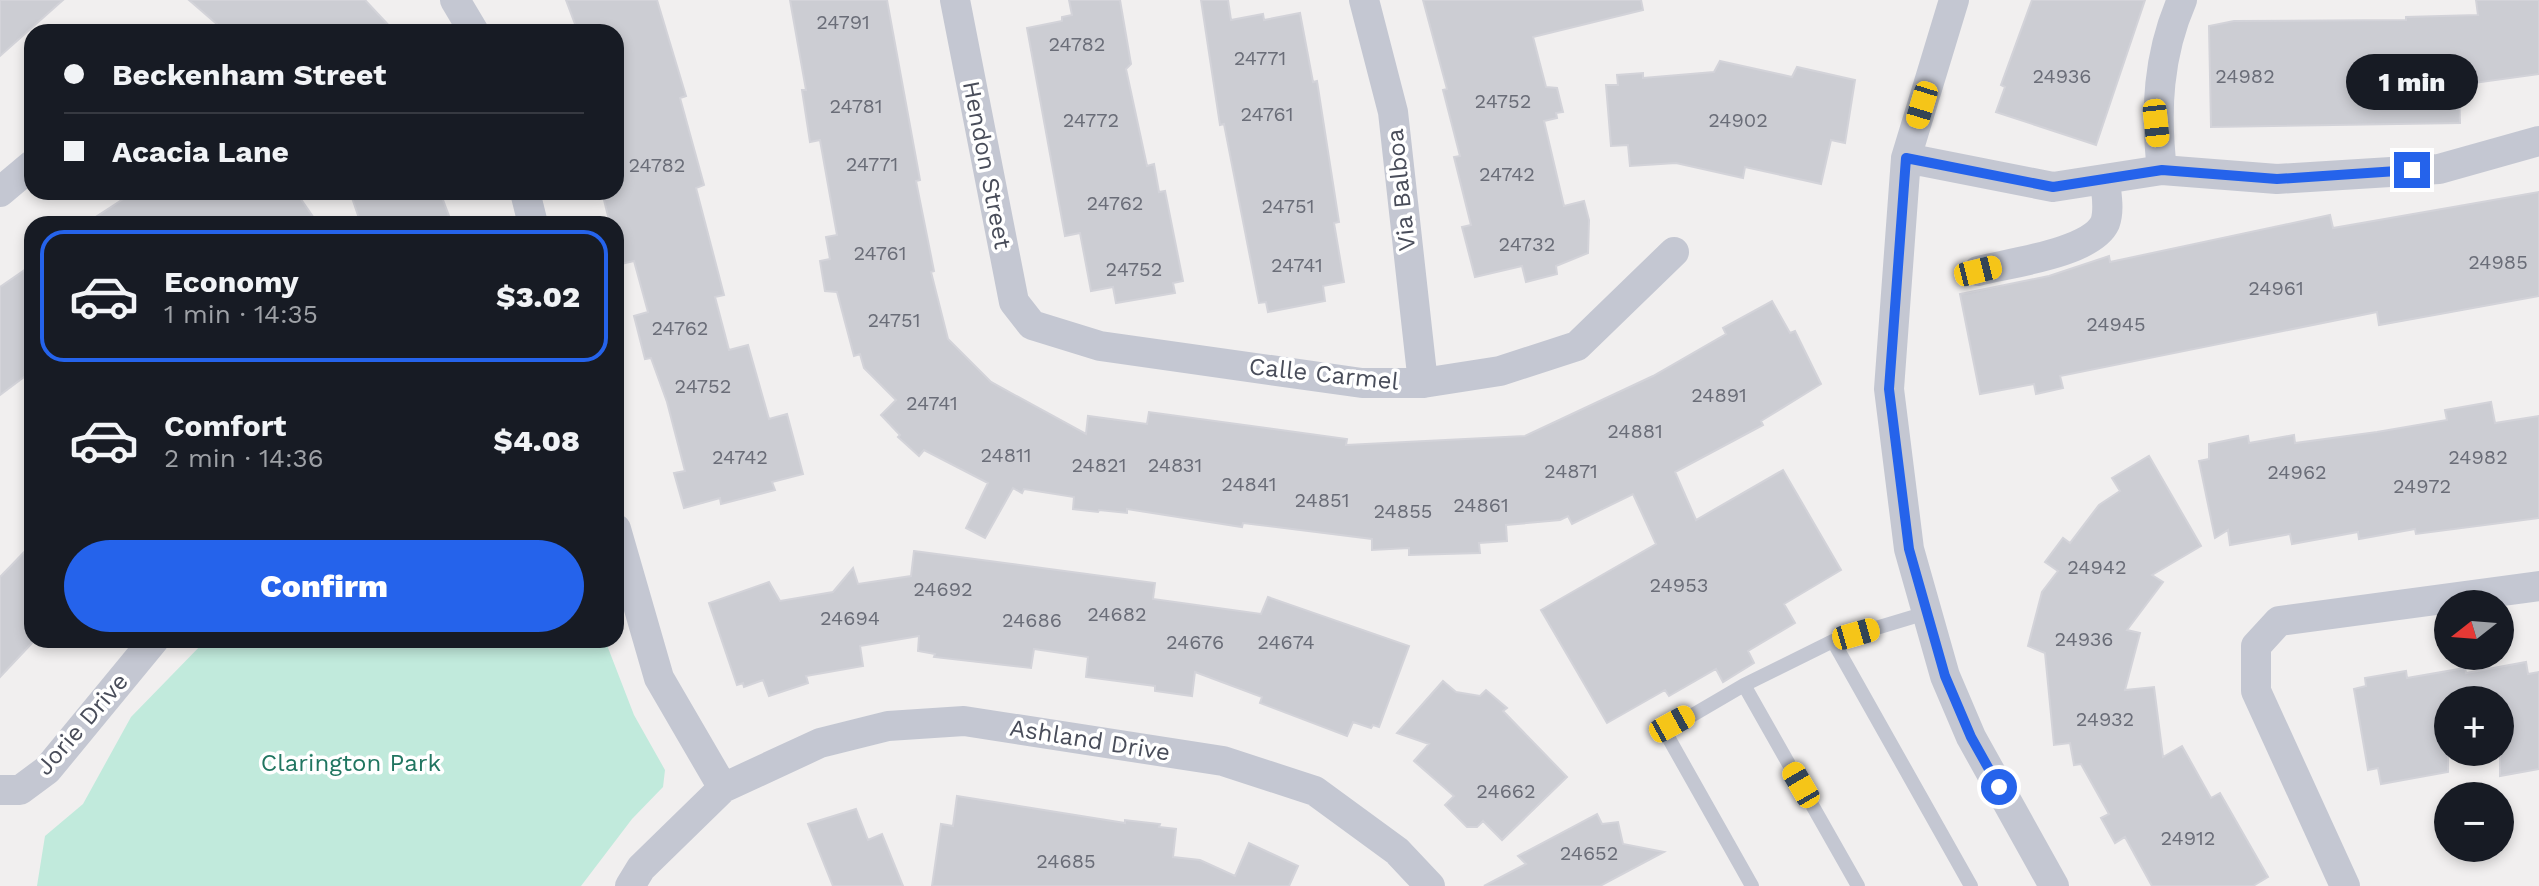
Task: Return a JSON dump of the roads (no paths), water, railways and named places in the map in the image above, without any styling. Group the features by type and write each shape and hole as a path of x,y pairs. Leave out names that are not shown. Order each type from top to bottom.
{"street":[{"path":"455,0 469,24"},
{"name":"Hendon Street","path":"955,0 1014,302 1032,325"},
{"name":"Via Balboa","path":"1364,0 1393,112 1423,383"},
{"path":"1954,0 1906,158 1889,389 1909,549 1945,676 1971,737 2054,886"},
{"path":"2162,170 2156,123 2159,86 2166,48 2182,0"},
{"path":"1906,158 2053,187 2162,170 2277,179 2439,169 2539,141"},
{"path":"0,192 24,172"},
{"path":"1978,271 2076,247 2096,236 2108,212 2105,179"},
{"name":"Calle Carmel","path":"1032,325 1100,346 1362,383 1423,383 1500,371 1577,346 1674,252"},
{"path":"624,557 659,678 723,788"},
{"path":"2345,886 2256,691 2256,646 2279,621 2539,586"},
{"name":"Jorie Drive","path":"0,790 20,790 47,770 147,648"},
{"name":"Ashland Drive","path":"630,886 641,868 723,788 820,743 888,726 964,721 1223,761 1315,791 1397,851 1430,886"}],"lane":[{"path":"1752,886 1668,737 1667,730 1744,685 1833,641 1926,613"},
{"path":"1833,641 1971,886"},
{"path":"1744,685 1858,886"}],"park label":[{"name":"Clarington Park","path":"351,763"}]}
